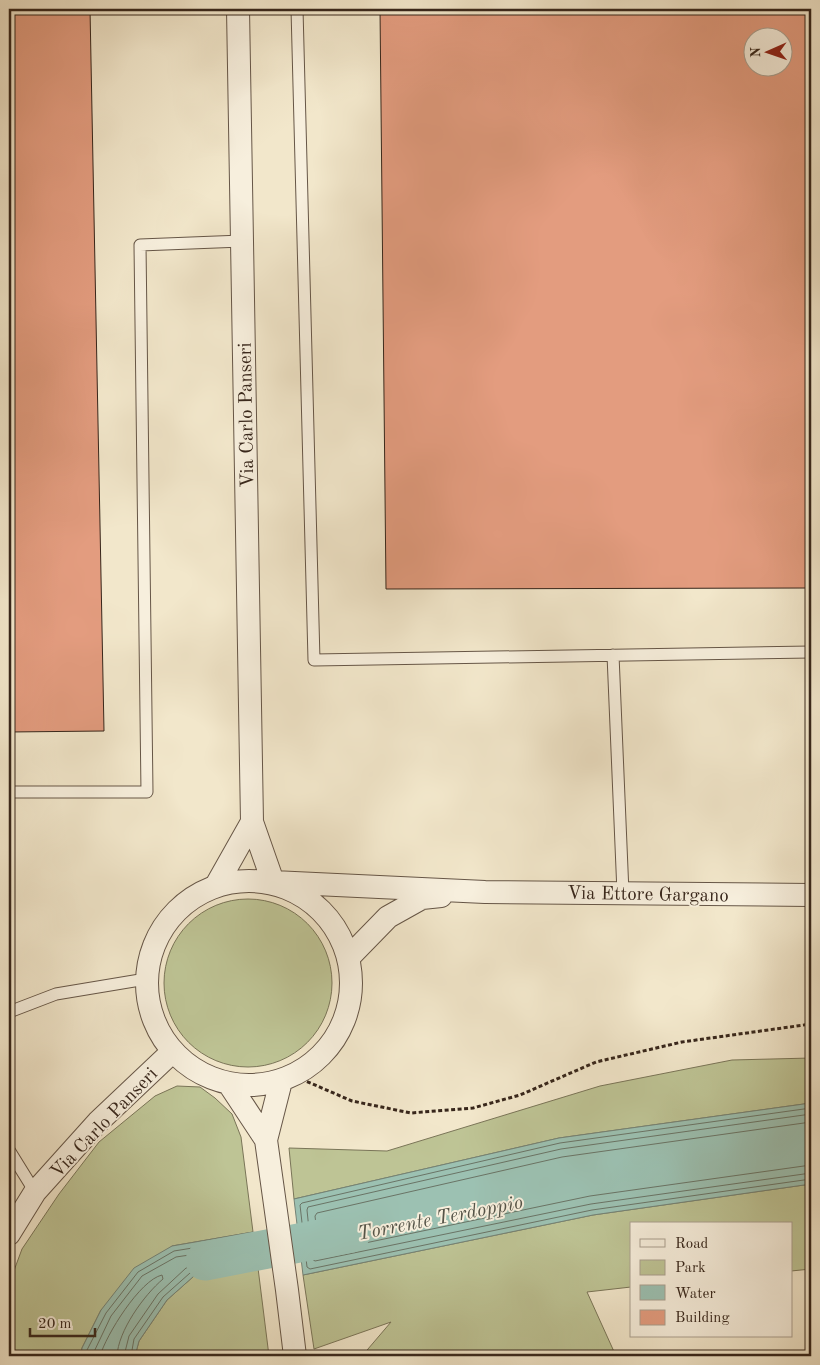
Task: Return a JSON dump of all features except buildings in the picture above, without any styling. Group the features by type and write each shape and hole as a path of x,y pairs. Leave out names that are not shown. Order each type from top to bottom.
{"street":[{"name":"Via Carlo Panseri","path":"238,9 252,822 273,882"},
{"path":"217,884 252,822"},
{"name":"Via Carlo Panseri","path":"245,879 273,882 299,892 321,909 338,931 349,957 351,992 342,1026 322,1056 287,1079 255,1086 229,1084 198,1072 172,1052 158,1030 148,1005 146,979 152,948 167,920 189,898 217,884 245,879"},
{"name":"Via Ettore Gargano","path":"273,882 484,892 811,895"},
{"name":"Via Ettore Gargano","path":"349,957 388,917 422,898 484,892"},
{"name":"Via Carlo Panseri","path":"9,1234 35,1192 98,1122 172,1052"},
{"path":"266,1140 287,1079"},
{"path":"229,1084 266,1140 295,1356"}],"lane":[{"path":"298,9 314,660 811,652"},
{"path":"9,792 147,792 140,245 242,241"},
{"path":"613,655 623,893"},
{"path":"9,1012 56,994 146,979"},
{"name":"Via Carlo Panseri","path":"9,1150 35,1192"}],"path":[{"path":"287,1079 352,1101 411,1113 472,1108 520,1095 596,1062 682,1042 811,1024"}],"green space":[{"path":"256,899 280,905 308,923 326,951 331,967 331,999 326,1015 308,1043 295,1053 272,1064 240,1067 216,1061 188,1043 178,1030 167,1007 164,975 170,951 188,923 201,913 224,902"},
{"path":"811,1058 811,1103 559,1138 294,1199 289,1148 387,1151 600,1086 732,1060"},
{"path":"177,1086 200,1087 232,1114 241,1137 253,1232 172,1246 101,1310 82,1348 81,1356 9,1356 9,1284 22,1249 59,1194 99,1142 155,1096"},
{"path":"811,1184 811,1269 792,1271 792,1222 630,1222 630,1287 587,1292 616,1356 362,1356 391,1322 314,1349 303,1275 593,1215"},
{"path":"258,1268 269,1356 135,1356 139,1341 167,1300 194,1276"}],"water":[{"path":"811,1103 811,1184 593,1215 303,1275 294,1199 559,1138"},
{"path":"253,1232 258,1268 194,1276 167,1300 139,1341 135,1356 81,1356 82,1348 101,1310 134,1268 172,1246"}],"waterway":[{"name":"Torrente Terdoppio","path":"205,1261 351,1233"}]}
